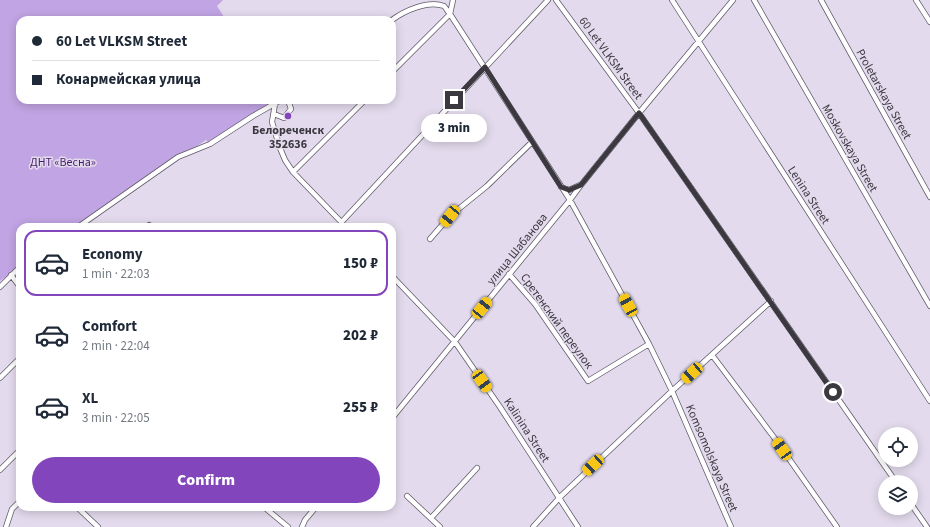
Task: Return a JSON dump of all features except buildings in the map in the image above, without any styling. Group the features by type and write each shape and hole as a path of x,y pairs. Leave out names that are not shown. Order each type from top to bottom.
{"street":[{"path":"396,68 450,14 453,0"},
{"path":"275,104 272,122 280,148 293,172 341,222 548,0"},
{"name":"60 Let VLKSM Street","path":"556,0 639,113 891,475"},
{"name":"Lenina Street","path":"672,0 930,401"},
{"name":"улица Шабанова","path":"396,413 639,113 733,0"},
{"name":"Moskovskaya Street","path":"754,0 930,306"},
{"name":"Proletarskaya Street","path":"821,0 930,198"},
{"path":"916,0 930,22"},
{"path":"396,17 406,10 420,4 430,3 444,6 450,14"},
{"name":"Komsomolskaya Street","path":"450,14 570,200 649,344 672,391 731,527"},
{"path":"84,223 178,157 210,144 253,116 275,104"},
{"path":"274,114 284,118 291,109 289,104"},
{"path":"293,172 361,104"},
{"path":"430,239 450,216 487,186 532,142"},
{"name":"улица Шабанова","path":"561,187 569,190 581,185"},
{"path":"0,281 16,270"},
{"path":"11,274 16,281"},
{"path":"0,287 11,274"},
{"name":"Сретенский переулок","path":"510,274 535,304 588,381 649,344"},
{"name":"Kalinina Street","path":"396,280 455,342 500,406 578,527"},
{"path":"533,527 560,498 672,391 771,301"},
{"path":"712,355 773,436 837,527"},
{"path":"0,378 16,362"},
{"path":"0,470 16,454"},
{"path":"431,518 477,468"},
{"path":"407,496 440,527"},
{"path":"6,527 12,509 16,505"},
{"path":"85,511 98,527"},
{"path":"269,511 288,527"},
{"path":"302,527 305,520 313,511"},
{"path":"918,513 928,526"}],"green space":[{"name":"ДНТ «Весна»","path":"0,0 223,0 217,6 223,16 16,16 16,104 271,104 209,143 206,140 84,223 16,223 16,270 0,281"}],"place":[{"name":"Белореченск 352636","path":"288,116"}],"route":[{"path":"454,100 485,67 561,187 569,190 581,185 639,113 833,392"}]}
